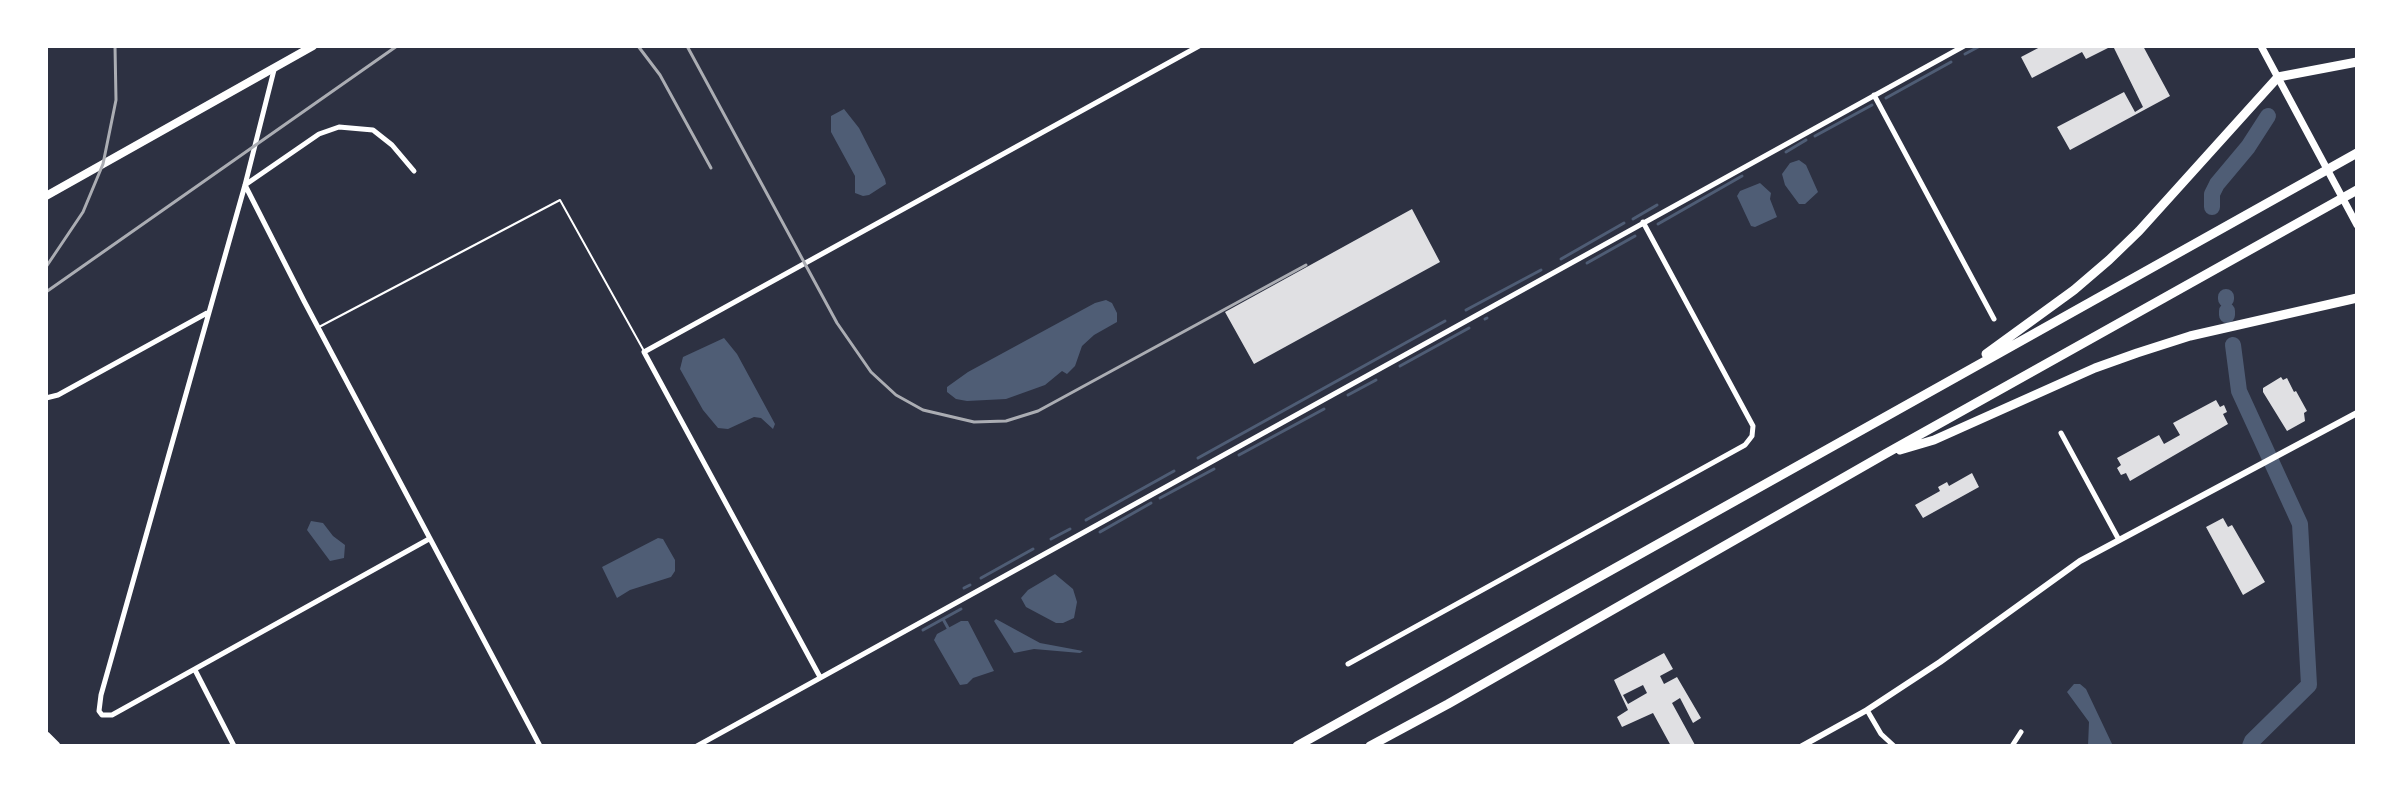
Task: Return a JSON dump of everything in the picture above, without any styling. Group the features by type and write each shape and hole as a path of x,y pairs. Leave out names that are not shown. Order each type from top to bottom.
{"highway":[{"path":"1942,384 2074,290 2109,260 2278,77 2357,62"},
{"path":"1297,746 2356,154"},
{"path":"1370,746 2357,190"},
{"path":"1885,454 1934,440 2095,368 2137,353 2190,336 2355,299"},
{"path":"46,736 56,746"}],"main road":[{"path":"46,196 313,46"},
{"path":"2261,46 2357,225"}],"street":[{"path":"820,677 644,352 1199,46"},
{"path":"697,746 1964,46"},
{"path":"274,69 245,185 98,705 102,715 112,715 429,539"},
{"path":"1874,95 1994,319"},
{"path":"245,185 319,134 339,127 373,130 392,145 414,171"},
{"path":"245,185 540,746"},
{"path":"1348,664 1745,445 1752,436 1753,426 1643,222"},
{"path":"46,398 58,395 207,313"},
{"path":"1802,746 1867,710 1975,638 2059,575 2357,413"},
{"path":"2061,433 2119,540"},
{"path":"195,670 234,746"},
{"path":"1867,710 1881,734 1894,746"},
{"path":"2012,746 2021,732"}],"lane":[{"path":"318,328 560,200 644,352"}],"water":[{"path":"844,109 859,128 885,179 886,184 869,195 855,193 855,176 831,132 831,116"},
{"path":"1799,160 1806,165 1818,192 1805,204 1799,204 1785,185 1782,174 1790,163"},
{"path":"1760,183 1771,193 1770,199 1777,217 1755,227 1751,226 1737,196 1740,191"},
{"path":"1106,300 1112,303 1117,313 1117,322 1082,346 1075,366 1067,374 1062,371 1045,385 1006,399 967,401 956,399 947,392 947,387 968,372 1095,303"},
{"path":"724,338 737,354 775,424 773,429 761,418 754,417 728,429 718,428 703,410 680,369 683,357"},
{"path":"311,521 323,523 345,545 344,558 330,561 307,530"},
{"path":"658,538 663,539 675,560 675,571 671,577 630,590 617,598 602,567"},
{"path":"1055,574 1073,589 1077,602 1074,618 1063,623 1056,623 1026,607 1021,598 1028,590"},
{"path":"996,619 1040,643 1083,651 1034,649 1014,653 994,621"},
{"path":"961,621 968,621 994,671 960,685 934,640 937,634"},
{"path":"2074,684 2086,689 2113,746 2088,746 2089,722 2067,692"}],"building":[{"path":"2042,46 2112,46 2086,59 2082,52 2032,78 2021,57"},
{"path":"2113,46 2143,46 2170,96 2070,150 2057,127 2124,92 2135,112 2143,107"},
{"path":"1412,209 1440,262 1254,364 1225,312"},
{"path":"2281,377 2283,380 2287,378 2307,411 2304,413 2305,421 2287,431 2263,392 2263,388"},
{"path":"2216,400 2220,407 2224,405 2227,412 2223,414 2228,424 2130,481 2126,473 2121,475 2117,458 2159,435 2164,444 2180,435 2173,423"},
{"path":"1972,473 1979,487 1923,518 1915,505 1940,491 1938,487 1947,482 1949,486"},
{"path":"2223,518 2228,527 2232,525 2265,582 2243,595 2206,527"},
{"path":"1664,653 1673,669 1660,676 1664,684 1677,677 1701,718 1693,723 1680,698 1672,703 1695,745 1671,746 1653,713 1622,727 1617,717 1628,710 1614,680","holes":["1643,685 1647,693 1628,704 1623,695"]}],"waterway":[{"path":"1965,54 1980,46"},
{"path":"1886,98 1951,62"},
{"path":"1815,136 1872,105"},
{"path":"2212,207 2212,194 2217,184 2248,147 2268,116"},
{"path":"1786,152 1806,140"},
{"path":"1658,224 1742,176"},
{"path":"1633,219 1657,205"},
{"path":"1561,259 1624,223"},
{"path":"1587,263 1635,236"},
{"path":"1466,310 1541,270"},
{"path":"1198,458 1445,321"},
{"path":"1400,366 1469,328"},
{"path":"2233,345 2239,391 2300,524 2309,685 2250,746"},
{"path":"1348,395 1376,380"},
{"path":"1239,455 1324,409"},
{"path":"1160,498 1214,469"},
{"path":"1086,520 1174,471"},
{"path":"1100,532 1151,503"},
{"path":"1051,539 1070,529"},
{"path":"981,578 1033,549"},
{"path":"964,588 970,585"},
{"path":"923,630 961,609"},
{"path":"943,619 948,628"}],"railway":[{"path":"46,267 83,212 103,164 116,100 115,46"},
{"path":"46,292 397,46"},
{"path":"638,46 660,75 711,168"},
{"path":"687,46 837,323 871,372 896,395 923,410 974,422 1006,421 1038,411 1306,265"}]}
